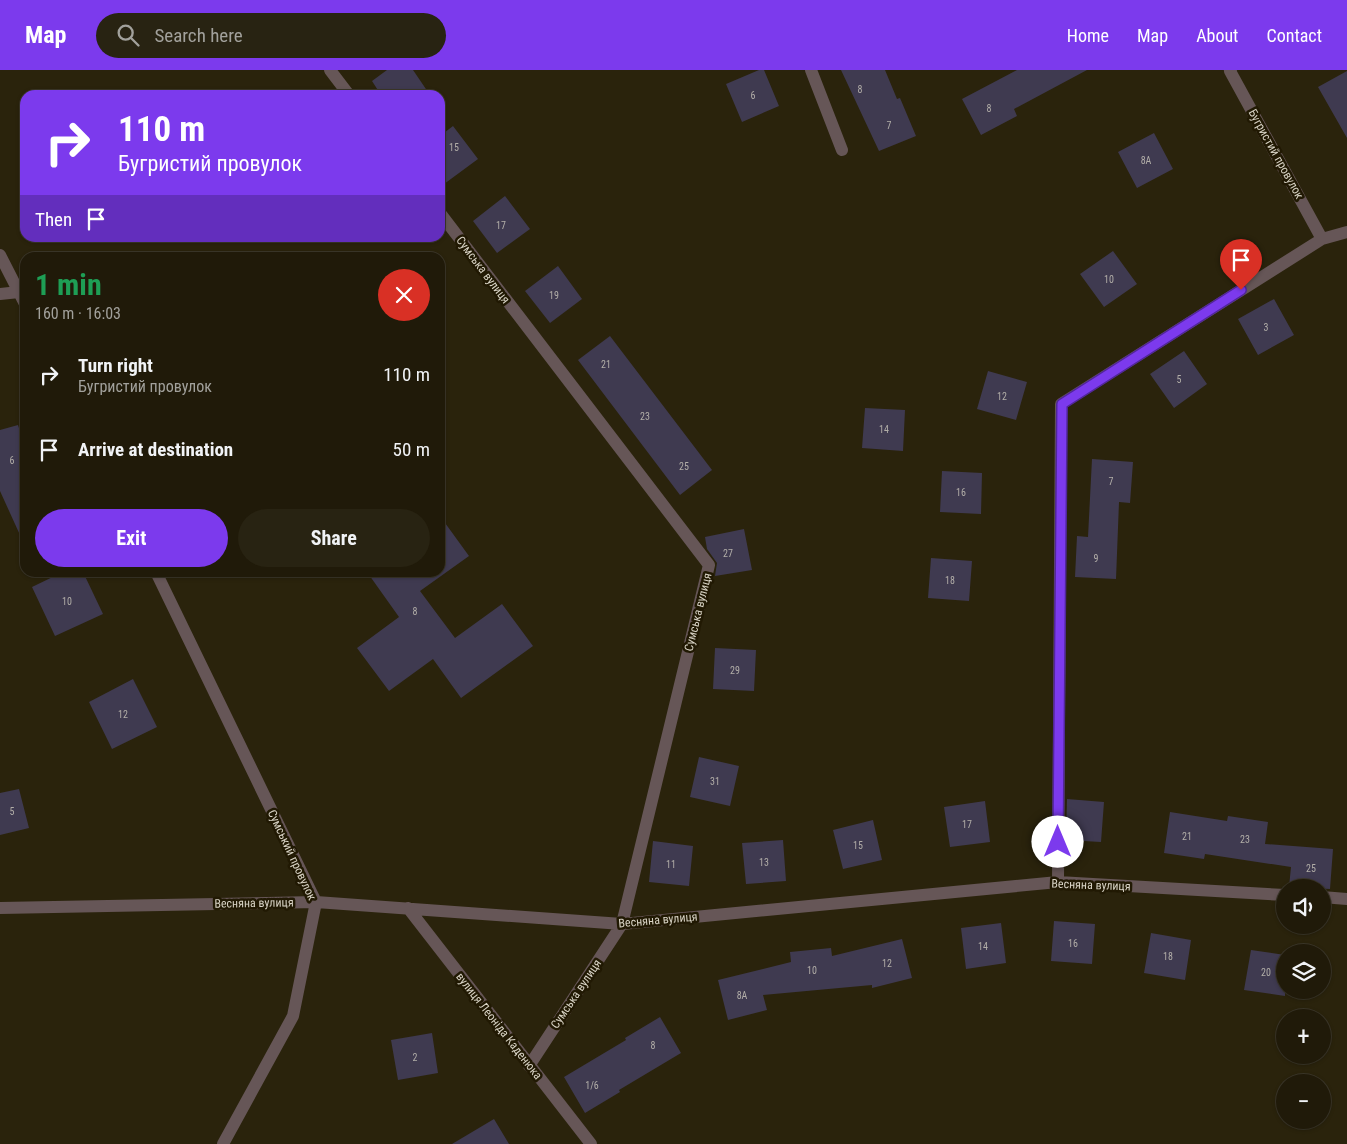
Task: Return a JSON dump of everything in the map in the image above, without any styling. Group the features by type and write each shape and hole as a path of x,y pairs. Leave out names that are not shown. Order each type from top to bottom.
{"street":[{"path":"330,70 345,90"},
{"path":"811,70 842,150"},
{"name":"Бугристий провулок","path":"1231,70 1322,238"},
{"name":"Сумська вулиця","path":"445,220 709,565 622,924 529,1066"},
{"path":"1058,882 1062,404 1322,238 1347,232"},
{"path":"0,254 19,292 0,294"},
{"name":"Сумський провулок","path":"158,577 316,902 293,1016 223,1144"},
{"name":"Весняна вулиця","path":"0,908 316,902 622,924 1058,882 1276,894"},
{"path":"1331,898 1347,899"},
{"name":"вулиця Леоніда Каденюка","path":"408,908 591,1144"}],"building":[{"path":"387,70 413,70 427,90 378,90 372,81"},
{"path":"759,70 764,70 779,106 742,122 726,84"},
{"path":"841,70 885,70 897,99 900,98 916,136 879,151"},
{"path":"1017,70 1087,70 1014,109 1017,116 981,135 962,99"},
{"path":"1347,71 1347,138 1318,87"},
{"path":"453,126 478,159 445,183 445,132"},
{"path":"1154,133 1173,169 1137,188 1118,152"},
{"path":"505,196 530,229 497,253 473,221"},
{"path":"1113,251 1137,284 1104,307 1080,274"},
{"path":"558,266 582,299 550,323 525,291"},
{"path":"1274,299 1294,335 1258,355 1238,319"},
{"path":"610,336 712,470 680,495 578,360"},
{"path":"1184,351 1207,384 1174,408 1150,374"},
{"path":"988,371 1027,382 1016,420 977,409"},
{"path":"865,408 905,410 903,451 862,448"},
{"path":"18,425 20,431 20,535 0,491 0,430"},
{"path":"1092,459 1133,462 1130,503 1119,502 1116,579 1075,577 1077,536 1088,537"},
{"path":"942,471 982,473 981,514 940,512"},
{"path":"445,523 469,556 445,573"},
{"path":"744,529 752,570 715,576 717,563 707,549 705,537"},
{"path":"931,558 972,561 969,601 928,598"},
{"path":"53,577 85,577 103,614 55,636 32,587"},
{"path":"371,577 440,577 420,591 455,638 502,604 533,646 461,698 433,659 389,691 357,648 399,617"},
{"path":"715,648 756,650 754,691 713,689"},
{"path":"133,679 157,727 112,749 89,702"},
{"path":"699,757 739,766 730,806 690,797"},
{"path":"19,789 29,828 0,835 0,793"},
{"path":"1067,799 1104,802 1101,842 1066,840"},
{"path":"985,801 990,842 950,847 944,807"},
{"path":"1170,812 1227,821 1228,816 1268,822 1265,844 1333,849 1331,879 1290,879 1291,867 1205,854 1204,859 1164,853"},
{"path":"873,820 882,860 843,869 833,830"},
{"path":"783,840 786,881 746,884 742,843"},
{"path":"653,841 693,846 689,886 649,882"},
{"path":"1054,921 1095,924 1092,964 1051,961"},
{"path":"1001,923 1006,963 966,969 961,928"},
{"path":"1151,933 1191,940 1185,980 1144,973"},
{"path":"902,939 912,978 872,988 872,985 763,995 767,1010 728,1020 718,980 791,962 790,952 831,948 832,956"},
{"path":"1251,950 1276,954 1276,995 1244,990"},
{"path":"660,1017 681,1053 585,1113 564,1077"},
{"path":"432,1033 438,1073 398,1080 391,1040"},
{"path":"494,1119 509,1144 452,1144"}],"route":[{"path":"1058,842 1062,404 1241,290"}]}
